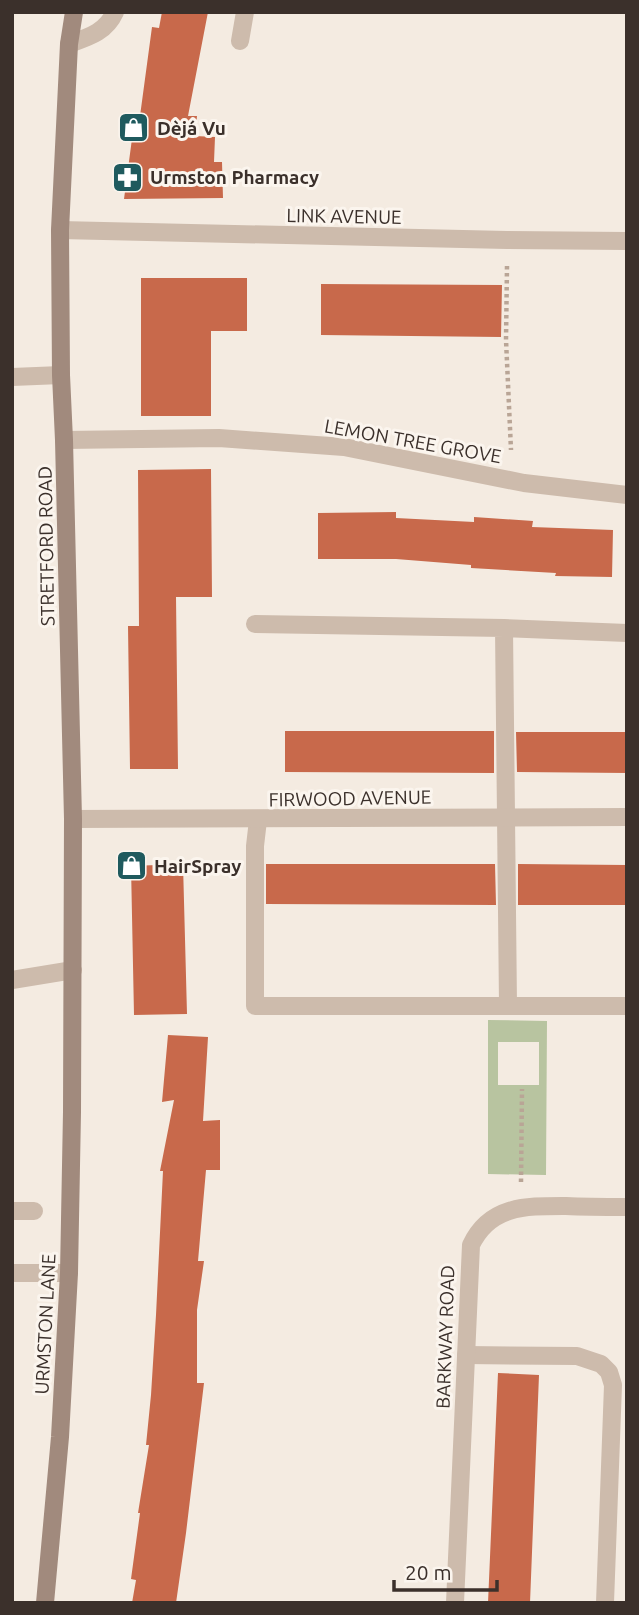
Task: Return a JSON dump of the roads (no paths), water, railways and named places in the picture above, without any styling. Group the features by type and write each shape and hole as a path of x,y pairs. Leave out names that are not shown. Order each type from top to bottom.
{"main road":[{"name":"STRETFORD ROAD","path":"72,1047 73,819 61,375 60,230 69,44 74,12"},
{"name":"URMSTON LANE","path":"45,1603 60,1437 69,1273 72,1047"}],"street":[{"path":"69,44 99,33 115,12"},
{"path":"240,41 245,12"},
{"name":"LINK AVENUE","path":"60,230 627,241"},
{"path":"12,377 61,375"},
{"name":"LEMON TREE GROVE","path":"64,440 219,438 344,447 524,482 627,495"},
{"path":"255,624 627,633"},
{"path":"504,628 508,1005"},
{"name":"FIRWOOD AVENUE","path":"73,819 627,817"},
{"path":"258,820 255,846 255,1006 627,1006"},
{"path":"12,980 73,970"},
{"name":"BARKWAY ROAD","path":"455,1603 471,1245 485,1224 499,1214 522,1208 627,1207"},
{"path":"12,1211 34,1212"},
{"path":"12,1273 69,1273"},
{"path":"466,1355 577,1356 601,1364 609,1372 613,1385 605,1603"}],"place":[{"name":"Dèjá Vu","path":"134,128"},
{"name":"Urmston Pharmacy","path":"127,177"},
{"name":"HairSpray","path":"131,866"}]}
